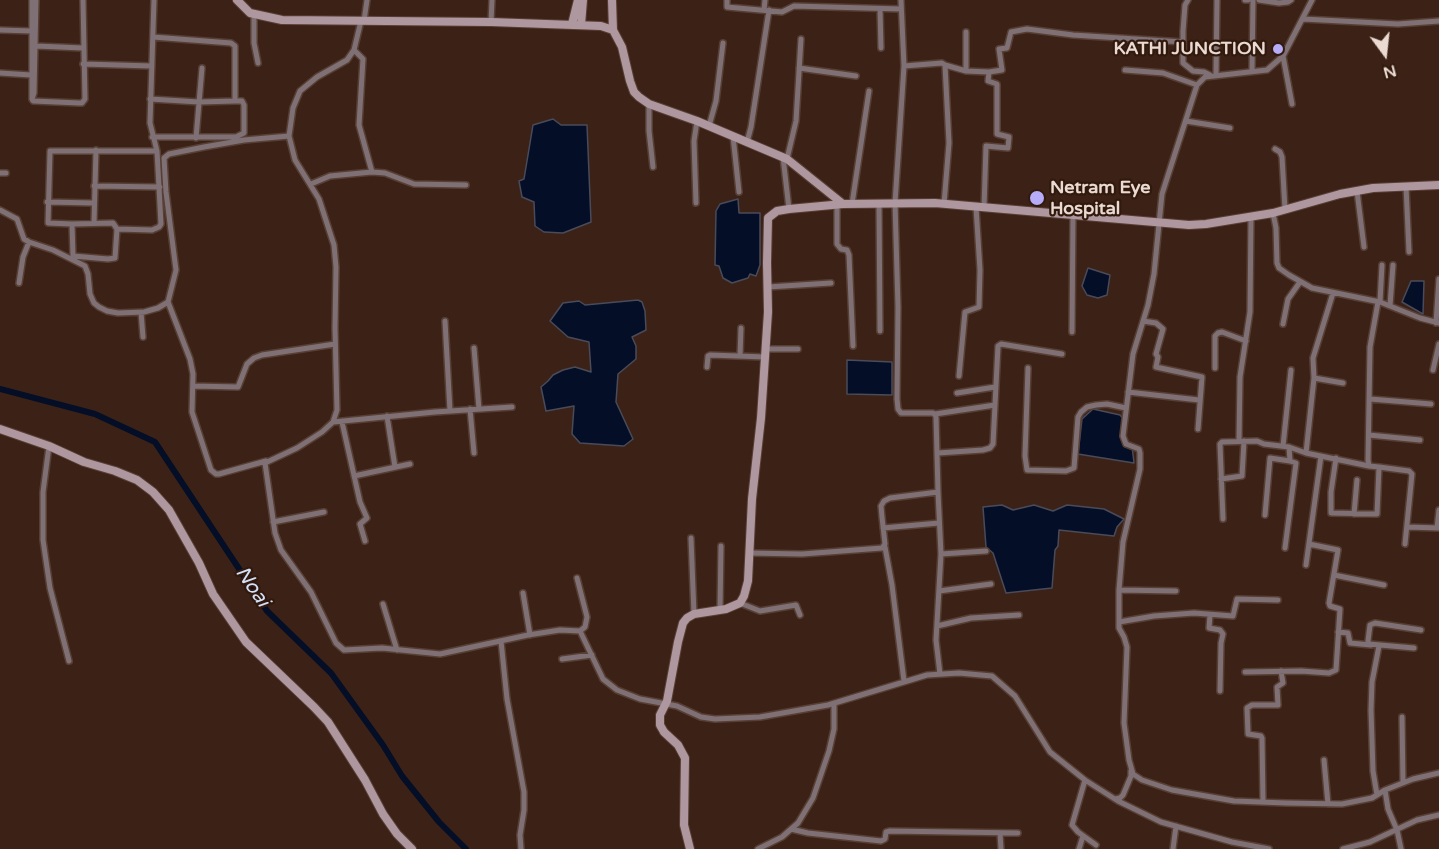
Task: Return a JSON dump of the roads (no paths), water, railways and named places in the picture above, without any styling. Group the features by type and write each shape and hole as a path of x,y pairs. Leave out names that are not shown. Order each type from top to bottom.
{"street":[{"path":"32,99 30,75 34,0"},
{"path":"32,99 36,46 34,0"},
{"path":"32,99 33,101 82,103 85,94 83,0"},
{"path":"117,228 152,230 159,227 161,218 157,151 152,137 150,99 154,0"},
{"path":"237,0 254,15 282,20 492,22 602,26 613,30"},
{"path":"289,136 214,145 169,154 164,158 176,270 168,302 190,359 193,374 192,412 213,472 219,474 266,461 308,441 333,422 338,410 334,245 319,199 295,160 289,136 293,108 300,91 317,77 341,65 354,50 367,0"},
{"path":"492,0 492,22"},
{"path":"577,25 578,0"},
{"path":"577,25 584,0"},
{"path":"612,0 613,30 622,47 634,92 639,98 785,158 840,204"},
{"path":"727,0 726,7 782,12 794,6 901,9"},
{"path":"747,142 751,127 766,10 765,0"},
{"path":"827,7 828,0"},
{"path":"853,0 853,8"},
{"path":"901,0 904,66 895,203 898,409 903,413 935,414 995,405"},
{"path":"1188,0 1185,5 1183,63 1194,71 1213,76"},
{"path":"1213,76 1217,0"},
{"path":"1252,71 1253,0"},
{"path":"1259,0 1279,3 1291,0"},
{"path":"1312,0 1283,56 1267,70 1204,77 1197,85 1162,194 1154,274 1133,354 1123,436 1126,444 1139,449 1140,470 1123,542 1119,590 1119,628 1127,647 1124,723 1131,767 1133,774 1142,780 1172,790 1234,801 1328,804 1342,804 1372,798 1403,783 1439,773"},
{"path":"880,9 881,48"},
{"path":"254,15 254,43 258,63"},
{"path":"1303,19 1398,24 1439,21"},
{"path":"904,66 942,63 966,71 1002,70 999,49 1007,48 1011,32 1027,29 1073,35 1183,42"},
{"path":"0,30 32,31"},
{"path":"966,32 966,71"},
{"path":"153,37 235,45 235,101"},
{"path":"789,209 785,158 796,120 801,39"},
{"path":"709,126 717,92 723,43"},
{"path":"36,46 83,48"},
{"path":"354,50 363,59 359,125 372,172"},
{"path":"1283,56 1292,104"},
{"path":"83,64 152,66"},
{"path":"944,204 949,142 945,65"},
{"path":"196,138 202,68"},
{"path":"799,68 856,76"},
{"path":"1125,70 1163,73 1197,85"},
{"path":"959,376 965,312 979,307 980,208 986,146 1008,148 1009,137 997,134 997,84 988,81 989,72"},
{"path":"0,73 30,75"},
{"path":"852,204 869,92"},
{"path":"150,99 198,102 242,101 244,105 243,135 196,138 152,137"},
{"path":"649,104 653,167"},
{"path":"696,203 694,141 697,121"},
{"path":"1186,121 1230,128"},
{"path":"734,136 739,192"},
{"path":"1275,149 1282,157 1285,209"},
{"path":"94,223 96,150"},
{"path":"72,224 72,254 77,258 114,258 117,228 113,223 48,223 50,151 157,151"},
{"path":"311,184 330,176 372,172 385,173 414,184 466,185"},
{"path":"690,849 684,825 685,758 678,745 660,725 660,715 665,704 683,624 694,614 720,610 740,603 748,581 752,499 766,353 768,218 777,211 789,209 840,204 895,203 944,204 1189,225 1273,213 1357,191 1439,185"},
{"path":"94,186 160,187"},
{"path":"1406,186 1409,252"},
{"path":"1357,191 1364,246"},
{"path":"47,202 93,203"},
{"path":"840,204 837,244 847,250 849,255 853,346"},
{"path":"879,204 880,331"},
{"path":"0,210 17,219 24,238 28,242 53,250 85,266 90,294 94,303 99,307 107,311 141,312 158,308 168,302"},
{"path":"1273,213 1279,268 1312,288 1379,302 1438,323 1439,279"},
{"path":"1072,332 1073,215"},
{"path":"1221,479 1242,476 1240,377 1251,283 1251,217"},
{"path":"20,283 23,257 28,242"},
{"path":"1369,466 1370,347 1379,302 1382,265"},
{"path":"1390,306 1393,265"},
{"path":"1283,324 1288,299 1300,282"},
{"path":"768,287 831,283"},
{"path":"1306,453 1314,378 1313,358 1333,292"},
{"path":"141,312 142,337"},
{"path":"445,321 450,411"},
{"path":"1143,321 1156,323 1163,329 1156,354 1158,357 1156,367 1202,377 1198,429"},
{"path":"740,356 741,328"},
{"path":"1215,368 1215,336 1218,333 1222,332 1246,341"},
{"path":"193,386 238,387 247,364 254,358 335,344"},
{"path":"938,453 990,448 994,438 997,349 1001,344 1062,354"},
{"path":"1433,370 1439,344"},
{"path":"474,348 479,409"},
{"path":"707,367 710,355 740,356 798,349"},
{"path":"1028,368 1025,444 1027,470 1066,471 1074,468 1078,417 1081,412 1087,407 1107,404 1126,408"},
{"path":"1290,461 1286,447 1291,370"},
{"path":"1314,378 1343,383"},
{"path":"957,393 995,387"},
{"path":"1128,392 1199,400"},
{"path":"1370,399 1431,404"},
{"path":"333,422 512,407"},
{"path":"470,409 474,453"},
{"path":"935,414 941,554 937,626 937,656 940,674"},
{"path":"387,416 395,467"},
{"path":"342,422 360,502 367,518 360,524 365,541"},
{"path":"0,429 137,480 153,492 169,510 199,563 213,594 246,642 328,722 365,780 383,814 412,849"},
{"path":"1369,435 1420,440"},
{"path":"1223,519 1220,444 1241,440 1257,441 1369,466 1409,471 1412,474 1406,544"},
{"path":"49,446 43,492 43,540 50,588 69,661"},
{"path":"1306,565 1321,456"},
{"path":"1265,515 1270,458 1296,463 1285,548"},
{"path":"1336,458 1329,511 1331,513 1377,514 1379,467"},
{"path":"266,461 273,522 281,550 311,592 336,643 344,650 382,648 440,654 560,630 580,631 585,627 587,617 577,578"},
{"path":"354,476 410,464"},
{"path":"1354,514 1357,480"},
{"path":"904,681 885,547 882,506 884,501 890,498 938,492"},
{"path":"1407,527 1438,528 1439,510"},
{"path":"273,522 324,513"},
{"path":"883,528 939,523"},
{"path":"691,538 694,614"},
{"path":"1245,672 1334,672 1337,666 1340,609 1329,604 1338,550 1309,544"},
{"path":"720,610 721,546"},
{"path":"749,553 802,554 885,547"},
{"path":"941,554 986,552"},
{"path":"1334,575 1384,585"},
{"path":"939,591 991,584"},
{"path":"1119,590 1176,591"},
{"path":"523,593 530,635"},
{"path":"1119,622 1154,616 1194,614 1233,616 1237,599 1278,600"},
{"path":"740,603 760,611 796,605 800,615"},
{"path":"383,604 397,650"},
{"path":"937,626 964,619 1019,615"},
{"path":"1210,615 1209,628 1220,630 1223,634 1220,691"},
{"path":"1371,645 1368,641 1371,624 1421,630"},
{"path":"580,631 603,679 617,690 640,699 677,706 701,717 715,719 760,717 834,704 927,675 992,676 1015,696 1050,752 1085,780 1115,799 1161,822 1232,843 1269,849"},
{"path":"1338,632 1348,633 1350,643 1414,648"},
{"path":"501,641 507,699 524,792 521,849"},
{"path":"1377,795 1373,771 1371,710 1372,682 1379,646"},
{"path":"562,659 592,655"},
{"path":"1263,801 1262,738 1248,734 1247,708 1252,705 1278,705 1277,687 1283,683 1281,671"},
{"path":"758,849 782,837 798,823 813,798 834,729 834,704"},
{"path":"1402,717 1403,783"},
{"path":"1324,760 1328,804"},
{"path":"1115,799 1123,795 1131,776 1131,767"},
{"path":"1085,780 1072,825 1075,830 1096,845"},
{"path":"1385,790 1388,809 1397,830 1401,849"},
{"path":"1343,849 1370,842 1417,820 1439,815"},
{"path":"1173,849 1176,826"},
{"path":"791,829 822,835 881,841 885,839 886,832 890,831 1018,833"},
{"path":"1000,833 1001,849"},
{"path":"1079,849 1083,836"},
{"path":"1370,842 1371,849"}],"water":[{"path":"553,119 561,125 587,125 591,222 563,233 544,232 535,226 534,202 522,197 519,181 524,179 533,125"},
{"path":"738,199 739,213 760,213 760,265 756,276 750,274 748,278 732,283 723,278 719,266 715,265 716,211 720,204"},
{"path":"1088,268 1110,275 1107,295 1098,298 1087,295 1082,286"},
{"path":"1411,281 1424,281 1423,314 1402,302"},
{"path":"638,300 642,302 645,311 646,330 632,337 636,346 636,359 618,374 616,402 633,439 624,446 580,443 572,434 574,406 546,411 541,387 553,375 563,370 575,367 591,372 589,342 568,337 550,321 563,303 579,301 585,305"},
{"path":"847,360 892,362 892,395 847,394"},
{"path":"1093,409 1120,415 1126,422 1125,442 1132,446 1134,463 1078,454 1082,419"},
{"path":"1002,505 1013,510 1034,505 1053,511 1067,505 1104,509 1124,519 1117,527 1114,536 1059,530 1052,588 1006,593 993,553 986,547 983,507"}],"waterway":[{"name":"Noai","path":"0,389 95,414 155,442 267,611 331,673 383,745 402,776 439,822 466,849"}],"place":[{"name":"KATHI JUNCTION","path":"1278,49"},
{"name":"Netram Eye Hospital","path":"1037,198"}]}
